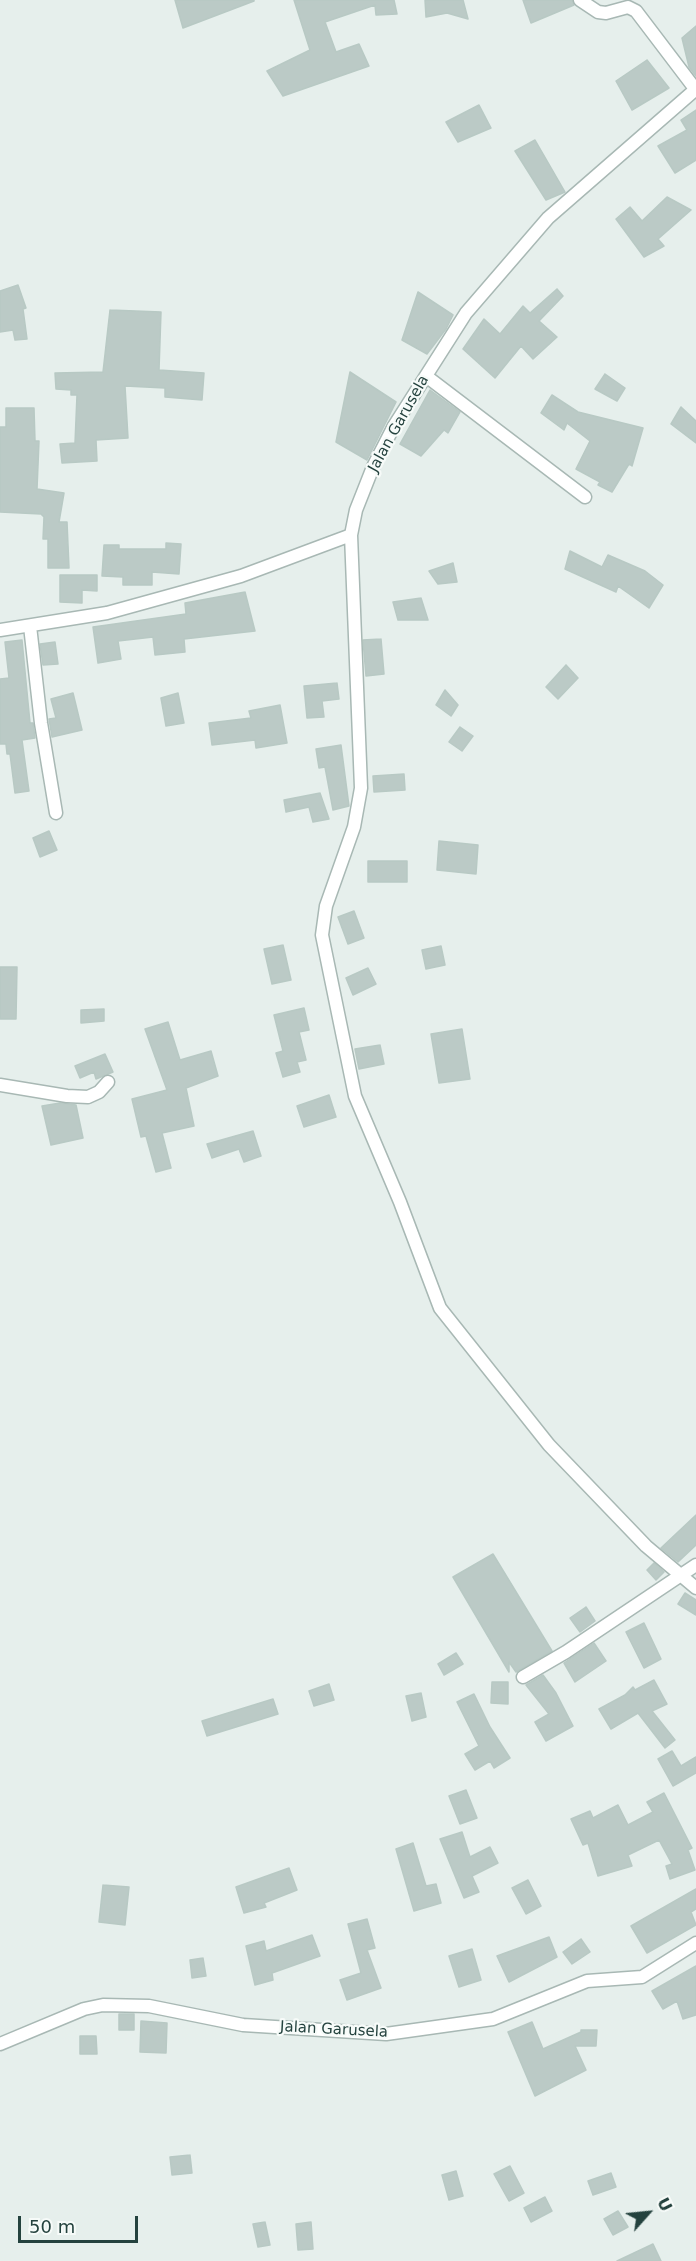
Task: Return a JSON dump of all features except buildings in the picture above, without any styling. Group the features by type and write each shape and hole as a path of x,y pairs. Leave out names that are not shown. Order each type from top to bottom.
{"street":[{"path":"580,0 598,12 606,13 628,7 636,10 696,89"},
{"name":"Jalan Garusela","path":"696,89 548,218 466,313 394,426 373,467 356,510 351,535 361,788 354,827 326,906 322,935 355,1096 400,1202 440,1308 549,1445 646,1546 696,1588"},
{"path":"426,376 585,497"},
{"path":"0,630 107,613 241,576 351,535"},
{"path":"30,626 41,723 56,813"},
{"path":"0,1085 67,1096 88,1096 99,1092 108,1082"},
{"path":"523,1677 566,1652 696,1565"},
{"name":"Jalan Garusela","path":"0,2044 84,2009 103,2005 149,2006 243,2025 386,2034 493,2019 587,1981 642,1977 696,1943"}]}
